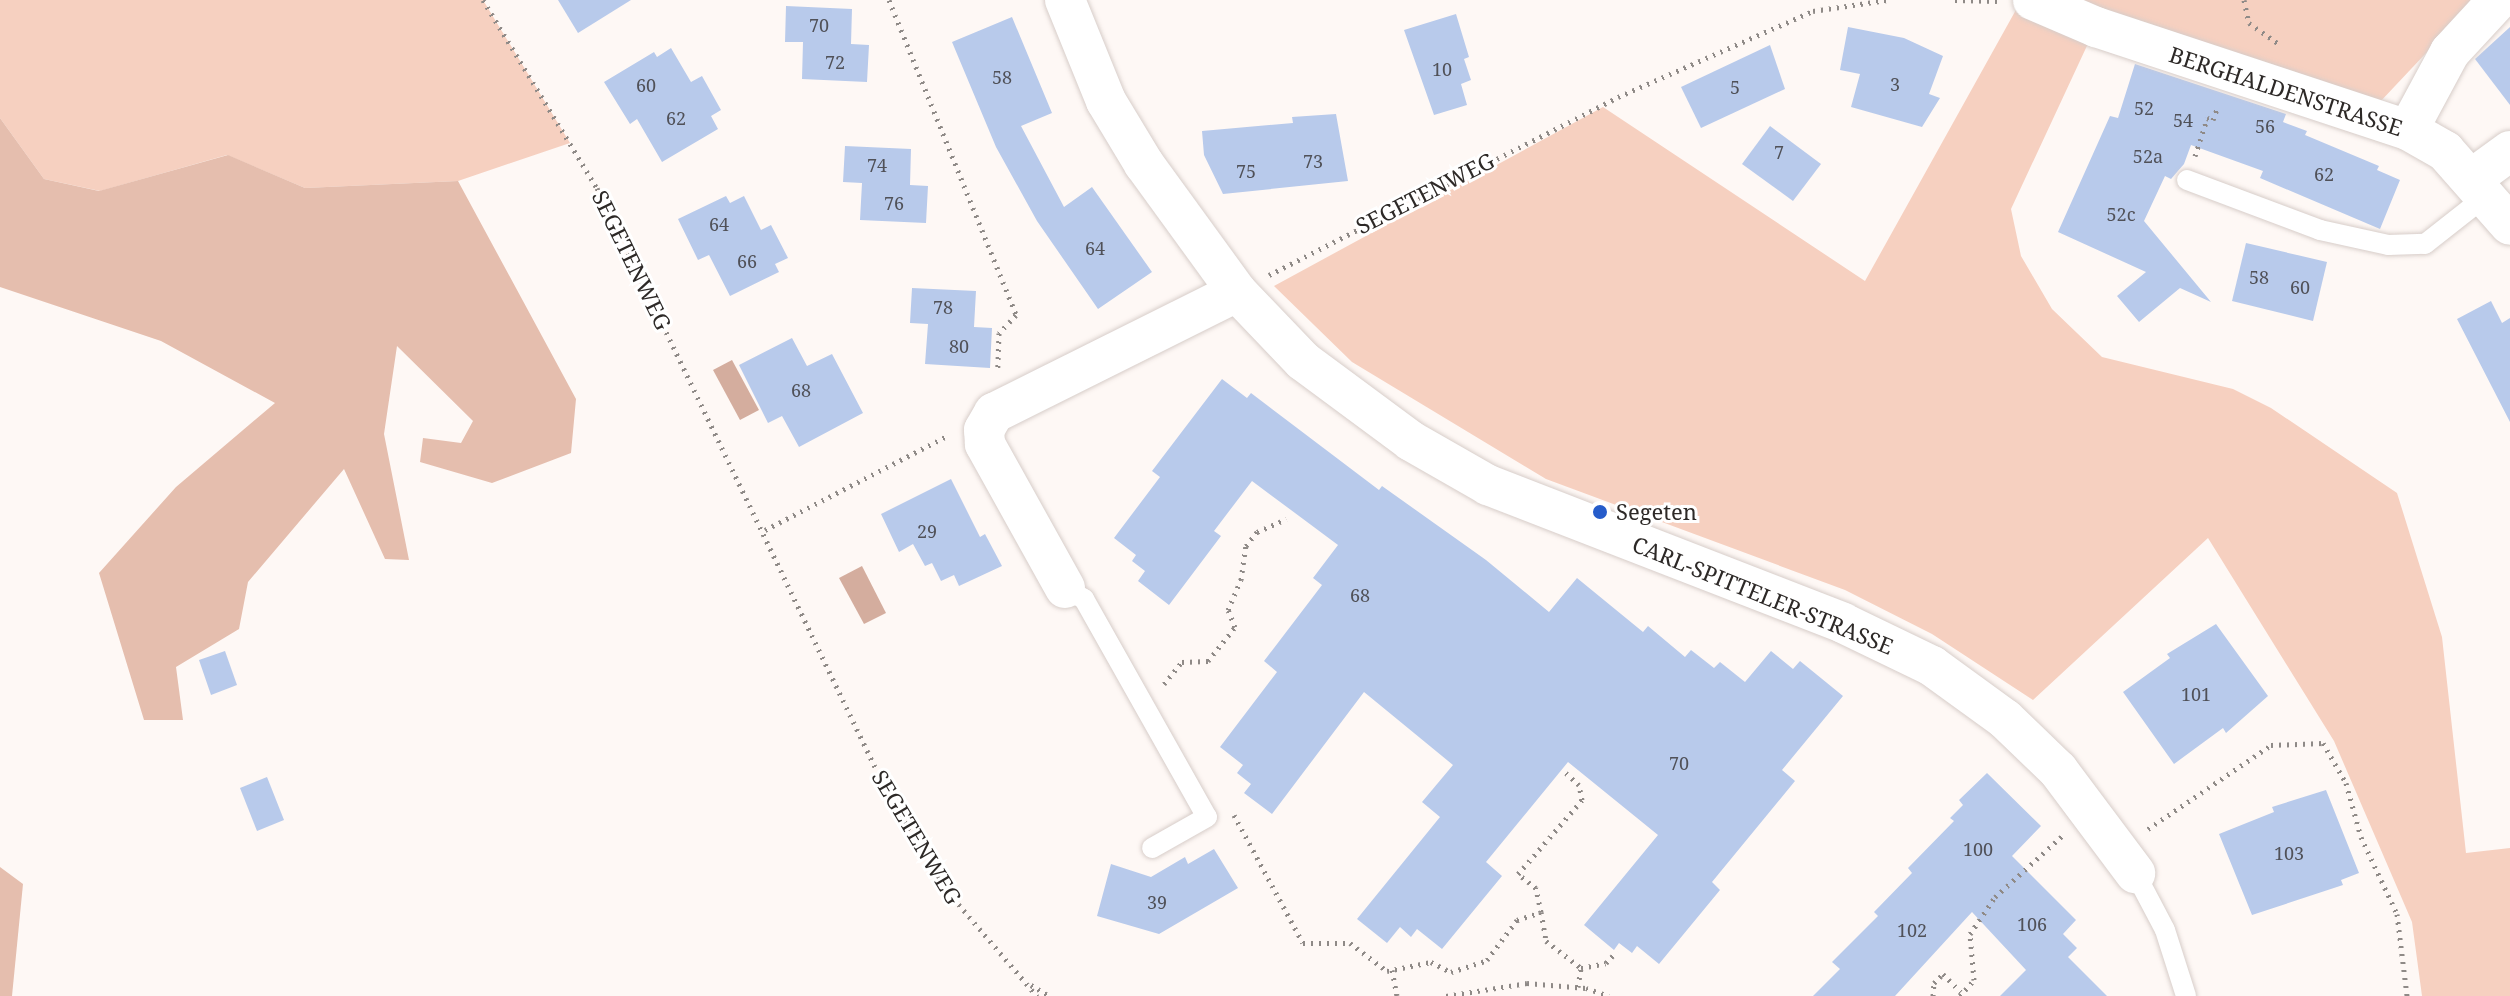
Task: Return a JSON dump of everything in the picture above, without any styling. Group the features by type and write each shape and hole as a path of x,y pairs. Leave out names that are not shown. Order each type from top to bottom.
{"street":[{"name":"CARL-SPITTELER-STRASSE","path":"1065,0 1106,101 1144,164 1237,292 1303,361 1448,464 1535,507 1843,623 1932,666 2005,719 2058,770 2127,861"},
{"name":"BERGHALDENSTRASSE","path":"2033,0 2096,27 2408,130 2445,151 2490,200"},
{"path":"2408,130 2450,52 2498,0"},
{"path":"2490,200 2510,151"},
{"path":"1065,588 985,444 984,430 994,413 1237,292"}],"lane":[{"path":"2187,180 2320,230 2388,245 2425,244 2490,200"},
{"path":"1065,588 1084,599 1207,817 1152,848"},
{"path":"2127,861 2165,930 2186,996"}],"path":[{"name":"SEGETENWEG","path":"483,0 597,188 765,530 888,794 943,886 1037,996"},
{"path":"889,0 1016,315 999,333 998,370 1013,404"},
{"name":"SEGETENWEG","path":"1237,292 1618,97 1813,11 1887,0"},
{"path":"1955,0 1998,0"},
{"path":"2196,152 2207,118"},
{"path":"765,530 958,431 984,430"},
{"path":"1164,684 1182,662 1208,661 1235,627 1228,610 1241,580 1246,546 1257,532 1286,519"},
{"path":"1157,671 1171,698"},
{"path":"2127,861 2271,745 2323,743 2346,783 2361,837 2397,914 2407,996"},
{"path":"1566,773 1579,785 1582,800 1518,874 1536,888 1546,941 1581,968 1606,963 1617,951"},
{"path":"1230,807 1303,943 1350,943 1392,970 1431,962 1451,972 1487,960 1517,920 1541,912"},
{"path":"1933,996 1934,983 1943,974 1960,994 1974,980 1970,934 1995,897 2048,849"},
{"path":"1578,987 1581,968"},
{"path":"1392,970 1397,996"},
{"path":"1027,982 1049,996"},
{"path":"1446,996 1527,983 1578,987 1609,996"}],"shaded area":[{"path":"0,0 483,0 570,143 458,181 305,188 227,155 100,191 44,179 0,118"},
{"path":"2077,0 2476,0 2379,103"},
{"path":"2017,8 2092,35 2011,209 2021,256 2052,309 2102,357 2233,389 2271,408 2397,493 2442,637 2466,853 2510,848 2510,996 2422,996 2412,922 2334,741 2208,538 2033,700 1932,634 1845,590 1546,479 1352,362 1274,286 1603,107 1865,281"},
{"path":"0,118 44,179 99,191 228,155 305,188 458,181 576,399 571,453 492,483 420,462 423,438 461,443 473,421 397,346 384,434 409,560 385,559 344,469 248,582 239,629 176,667 183,720 144,720 99,573 176,487 275,403 161,341 0,287"},
{"path":"732,360 759,410 740,420 713,370"},
{"path":"862,566 886,613 864,624 839,578"},
{"path":"0,867 23,884 12,996 0,996"}],"building":[{"path":"558,0 631,0 578,33"},
{"path":"786,6 852,9 851,44 869,45 867,82 802,79 803,42 785,42"},
{"path":"1456,14 1469,57 1464,59 1471,80 1461,84 1467,105 1434,115 1404,30"},
{"path":"1012,17 1052,113 1021,126 1064,207 1092,187 1152,272 1098,309 1037,221 996,147 952,42"},
{"path":"1848,27 1904,38 1943,56 1929,94 1940,98 1922,127 1851,107 1860,74 1840,70"},
{"path":"2510,27 2510,105 2475,59"},
{"path":"1770,45 1785,89 1701,128 1681,87"},
{"path":"671,48 691,82 702,76 721,110 711,116 718,129 662,162 637,119 630,124 604,82 654,52 657,57"},
{"path":"2135,64 2286,114 2283,122 2307,131 2305,135 2379,166 2377,170 2400,180 2380,229 2260,178 2263,171 2191,145 2184,164 2171,179 2165,176 2144,221 2211,302 2180,288 2139,322 2117,296 2146,272 2058,232 2110,116 2118,118"},
{"path":"1336,114 1348,181 1223,194 1204,155 1202,131 1293,123 1292,117"},
{"path":"1770,126 1821,164 1793,201 1742,164"},
{"path":"845,146 911,149 910,185 928,186 926,223 860,220 862,183 843,182"},
{"path":"726,196 730,203 744,196 761,230 771,225 788,258 775,264 779,272 730,296 709,255 698,260 678,219"},
{"path":"2246,243 2327,262 2313,321 2232,301"},
{"path":"912,288 976,291 974,327 992,328 990,368 925,364 928,324 910,323"},
{"path":"2491,301 2502,323 2510,318 2510,422 2457,319"},
{"path":"792,338 807,366 832,354 863,413 799,447 782,416 768,423 739,365"},
{"path":"1222,379 1247,398 1251,393 1379,490 1382,486 1486,560 1549,612 1577,578 1643,632 1648,626 1685,657 1691,650 1714,668 1720,662 1745,682 1771,651 1793,669 1800,661 1843,696 1782,770 1795,781 1712,882 1720,890 1659,964 1637,946 1632,953 1619,943 1614,950 1584,925 1658,835 1568,762 1486,862 1502,876 1442,949 1417,929 1411,937 1400,927 1387,943 1357,919 1440,817 1422,802 1453,765 1364,692 1272,814 1244,793 1251,784 1237,773 1243,765 1220,747 1277,672 1264,661 1322,585 1313,578 1338,545 1252,481 1214,531 1221,536 1169,605 1138,581 1145,571 1132,561 1136,555 1114,538 1160,477 1152,471"},
{"path":"951,479 980,537 985,534 1002,566 959,586 954,575 941,581 932,563 925,566 913,544 899,552 881,514"},
{"path":"2216,624 2268,696 2226,733 2223,728 2174,764 2123,692 2170,658 2167,654"},
{"path":"225,651 237,685 211,695 199,660"},
{"path":"1987,773 2041,826 2012,856 2076,920 2063,934 2077,948 2068,957 2107,996 2000,996 2026,970 1972,912 1895,996 1813,996 1840,969 1832,962 1878,916 1874,912 1912,873 1908,868 1954,821 1950,818 1963,805 1959,800"},
{"path":"267,777 284,820 257,831 240,788"},
{"path":"2326,790 2359,873 2341,880 2343,885 2252,915 2219,834 2274,812 2272,807"},
{"path":"1214,849 1238,888 1159,934 1097,916 1111,864 1151,877 1185,857 1188,864"}],"place":[{"name":"Segeten","path":"1600,512"}]}
